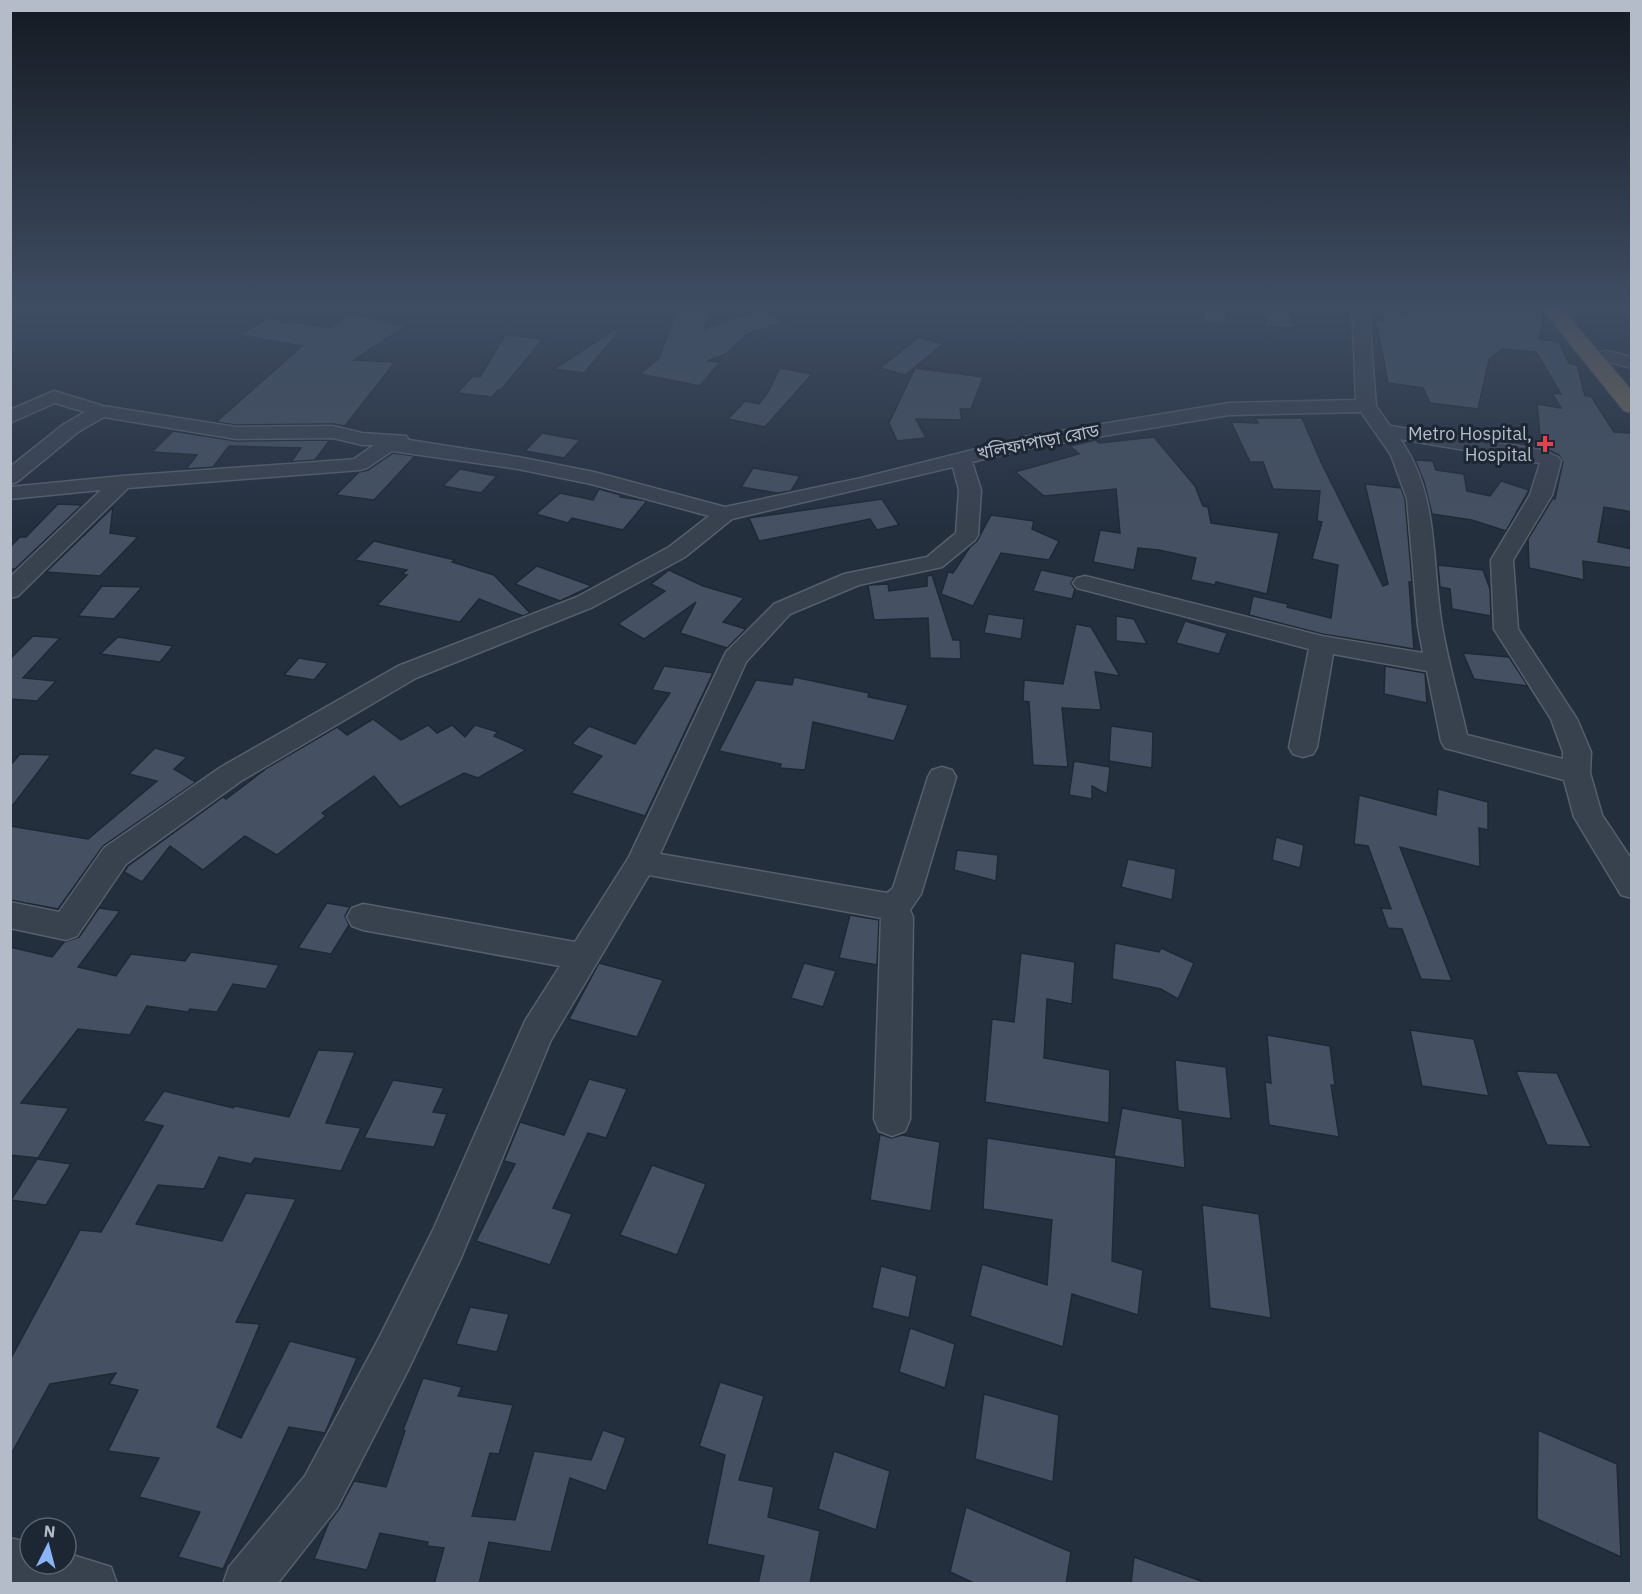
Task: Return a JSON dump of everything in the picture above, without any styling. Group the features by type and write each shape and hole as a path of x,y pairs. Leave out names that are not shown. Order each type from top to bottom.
{"highway":[{"path":"1609,378 1632,406"}],"street":[{"path":"1364,378 1366,406 1401,455 1418,499 1430,626 1455,741 1576,773"},
{"path":"10,417 54,397 101,411 236,432 333,432 362,440 412,441 410,446"},
{"name":"খলিফাপাড়া রোড","path":"725,514 862,484 1024,442 1229,409 1366,406"},
{"path":"10,478 71,428 101,411"},
{"path":"1386,431 1542,456 1551,461 1541,495 1502,560 1506,629 1564,719 1577,752 1576,773 1588,817 1632,886"},
{"path":"10,493 360,464 388,445 410,446 519,463 594,478 725,514"},
{"path":"246,1584 321,1492 394,1353 447,1244 537,1032 640,862 735,658 782,609 852,579 934,562 967,536 970,490 961,458"},
{"path":"10,591 122,482"},
{"path":"10,915 66,927 116,856 231,774 407,672 585,602 677,552 725,514"},
{"path":"1085,583 1322,644 1437,664"},
{"path":"1303,747 1322,644"},
{"path":"893,908 906,894 942,777"},
{"path":"640,862 893,908"},
{"path":"892,1119 897,917 893,908"},
{"path":"363,917 583,957"},
{"path":"10,1561 94,1584"}],"building":[{"path":"265,378 382,378 345,426 333,424 236,425 216,422"},
{"path":"471,378 511,378 492,397 457,393"},
{"path":"662,378 706,378 700,386"},
{"path":"775,378 808,378 765,427 728,419 745,401 759,404"},
{"path":"910,378 982,378 971,409 960,409 962,420 916,419 926,438 897,441 889,423"},
{"path":"1387,378 1485,378 1478,409 1430,403 1423,388 1388,383"},
{"path":"1552,378 1580,378 1585,396 1591,396 1614,432 1632,433 1632,512 1604,507 1598,542 1632,549 1632,568 1583,561 1584,580 1529,568 1528,539 1553,498 1555,499 1563,462 1559,455 1549,450 1548,447 1541,446 1537,404 1561,408 1552,393 1561,394"},
{"path":"1255,418 1302,418 1321,462 1383,586 1388,584 1365,484 1401,488 1405,499 1412,582 1409,582 1414,649 1322,634 1249,615 1253,596 1288,604 1287,607 1331,618 1338,565 1312,559 1322,522 1317,521 1320,491 1273,489 1263,462 1250,462 1231,422 1258,423"},
{"path":"173,431 236,441 330,440 315,460 291,462 301,448 229,446 213,467 186,469 197,455 152,452"},
{"path":"542,433 580,440 564,458 525,451"},
{"path":"1154,437 1195,486 1203,506 1208,507 1211,523 1279,533 1267,594 1216,582 1215,585 1191,580 1196,558 1159,550 1138,548 1134,570 1093,562 1100,530 1120,533 1116,489 1044,496 1015,472 1079,454 1070,446 1096,440 1099,443"},
{"path":"393,453 415,456 374,500 336,495 359,472 368,470"},
{"path":"1415,460 1433,461 1436,470 1464,474 1467,491 1490,496 1501,481 1529,490 1506,531 1472,520 1432,514 1424,482"},
{"path":"753,468 800,476 791,491 778,493 741,487"},
{"path":"460,469 497,476 481,493 443,486"},
{"path":"599,489 621,495 620,497 647,501 623,530 572,518 568,523 536,514 560,493 593,500"},
{"path":"882,499 899,525 877,530 870,519 759,541 749,518"},
{"path":"58,504 82,505 15,569 10,569 10,547 20,537 26,537"},
{"path":"113,507 110,533 138,537 100,576 46,572"},
{"path":"991,515 1034,521 1032,529 1059,541 1049,560 1001,553 973,606 941,594 948,572 953,573 970,547 977,541"},
{"path":"374,541 455,560 452,562 494,575 530,613 523,616 479,599 460,622 377,605 407,575 402,574 407,570 355,560"},
{"path":"1438,565 1483,570 1490,589 1491,616 1452,609 1450,589 1440,587"},
{"path":"537,566 592,586 560,601 515,584"},
{"path":"669,570 703,586 744,598 723,622 746,629 727,648 680,633 696,602 644,639 618,624 665,591 651,584"},
{"path":"1041,570 1075,577 1071,583 1075,589 1072,599 1033,591"},
{"path":"932,575 953,640 960,640 961,659 930,658 928,618 874,620 868,585 888,584 889,591 927,586 927,576"},
{"path":"102,586 142,587 114,619 78,616"},
{"path":"988,614 1024,619 1021,639 984,633"},
{"path":"1116,616 1134,619 1147,644 1116,641"},
{"path":"1185,621 1227,633 1219,654 1176,643"},
{"path":"1076,624 1091,627 1120,676 1095,672 1101,710 1062,708 1068,767 1033,765 1029,702 1023,701 1024,680 1063,684"},
{"path":"33,636 60,638 23,678 56,681 37,701 10,699 10,659"},
{"path":"118,637 173,646 160,662 100,654"},
{"path":"1463,653 1509,657 1528,686 1474,679"},
{"path":"299,658 328,663 314,680 284,675"},
{"path":"664,666 713,673 645,816 571,793 602,756 572,744 589,726 635,744 670,693 652,690"},
{"path":"1385,666 1425,673 1427,703 1384,694"},
{"path":"794,677 869,693 868,697 908,705 894,741 813,722 805,770 780,768 781,764 719,751 756,680 792,685"},
{"path":"373,719 401,740 428,725 437,733 452,725 465,737 475,725 498,732 494,736 526,750 478,778 464,773 400,807 374,776 322,813 326,816 277,855 245,836 203,870 170,846 142,882 124,872 128,866 267,768 337,727 347,735"},
{"path":"1111,726 1153,732 1152,768 1109,761"},
{"path":"155,748 187,757 174,769 196,782 103,846 58,909 10,900 10,826 88,839 157,781 129,774"},
{"path":"20,754 51,755 10,809 10,766"},
{"path":"1074,761 1110,767 1107,794 1092,786 1092,799 1069,795"},
{"path":"1438,789 1488,802 1488,830 1479,828 1480,867 1400,847 1452,981 1421,979 1402,929 1388,928 1381,908 1391,909 1368,846 1354,844 1359,795 1436,815"},
{"path":"1276,837 1304,845 1300,868 1272,860"},
{"path":"957,850 998,855 996,881 954,870"},
{"path":"1128,859 1176,869 1172,900 1121,887"},
{"path":"327,903 350,907 345,916 349,925 331,954 298,948"},
{"path":"99,908 120,911 78,967 116,976 131,954 185,961 191,952 279,965 266,989 233,984 217,1012 190,1009 188,1012 147,1006 130,1035 78,1029 21,1103 69,1108 38,1158 10,1155 10,947 52,957 64,942 79,937"},
{"path":"850,915 879,920 877,965 839,958"},
{"path":"1115,943 1159,952 1161,948 1194,963 1178,999 1161,989 1112,979"},
{"path":"1021,953 1075,962 1072,1004 1047,999 1044,1058 1110,1070 1109,1123 985,1102 992,1019 1014,1022"},
{"path":"599,963 663,980 637,1037 569,1019"},
{"path":"804,963 836,971 823,1007 791,998"},
{"path":"1410,1030 1474,1039 1489,1096 1422,1086"},
{"path":"1267,1035 1330,1046 1335,1086 1331,1085 1339,1137 1269,1125 1265,1082 1271,1083"},
{"path":"318,1050 355,1052 326,1123 361,1128 341,1171 255,1158 251,1164 219,1157 204,1189 158,1185 136,1224 222,1241 246,1193 296,1199 236,1322 260,1324 217,1427 241,1438 290,1341 357,1358 325,1433 289,1427 223,1569 178,1557 200,1512 139,1497 159,1458 108,1451 138,1390 109,1384 116,1373 50,1384 10,1456 10,1360 80,1230 101,1232 163,1126 143,1121 164,1091 233,1108 235,1106 289,1117"},
{"path":"1175,1060 1226,1067 1231,1119 1178,1111"},
{"path":"1516,1071 1557,1073 1591,1147 1547,1145"},
{"path":"589,1079 627,1089 606,1138 588,1133 553,1208 572,1214 550,1265 476,1241 515,1164 504,1161 520,1122 564,1135"},
{"path":"393,1080 444,1088 433,1112 447,1114 434,1147 364,1138"},
{"path":"1122,1108 1182,1119 1185,1168 1114,1156"},
{"path":"880,1134 891,1138 902,1135 940,1142 931,1211 870,1200"},
{"path":"987,1138 1116,1158 1112,1261 1143,1270 1138,1315 1072,1294 1063,1347 970,1316 982,1264 1047,1285 1052,1220 983,1209"},
{"path":"37,1159 71,1164 46,1205 11,1200"},
{"path":"652,1165 706,1184 677,1255 620,1235"},
{"path":"1202,1205 1259,1214 1271,1318 1210,1308"},
{"path":"881,1266 917,1276 909,1318 872,1308"},
{"path":"470,1307 509,1314 497,1352 456,1344"},
{"path":"910,1328 955,1344 945,1388 899,1372"},
{"path":"423,1378 462,1387 458,1396 513,1405 499,1454 490,1453 472,1516 515,1520 534,1451 591,1460 603,1430 626,1438 606,1491 570,1478 551,1552 489,1542 479,1584 434,1584 444,1548 427,1546 428,1542 380,1533 367,1570 314,1559 329,1522 354,1481 386,1487 405,1431 403,1430"},
{"path":"720,1382 764,1396 739,1480 774,1487 768,1517 820,1531 810,1584 758,1584 764,1556 707,1544 725,1455 699,1446"},
{"path":"984,1394 1059,1415 1053,1482 975,1459"},
{"path":"1538,1430 1617,1464 1621,1557 1537,1519"},
{"path":"834,1451 890,1471 876,1530 818,1509"},
{"path":"966,1507 1071,1552 1066,1584 976,1584 950,1572"},
{"path":"1134,1557 1201,1581 1200,1584 1131,1584"}],"place":[{"name":"Metro Hospital, Hospital","path":"1545,444"}]}
